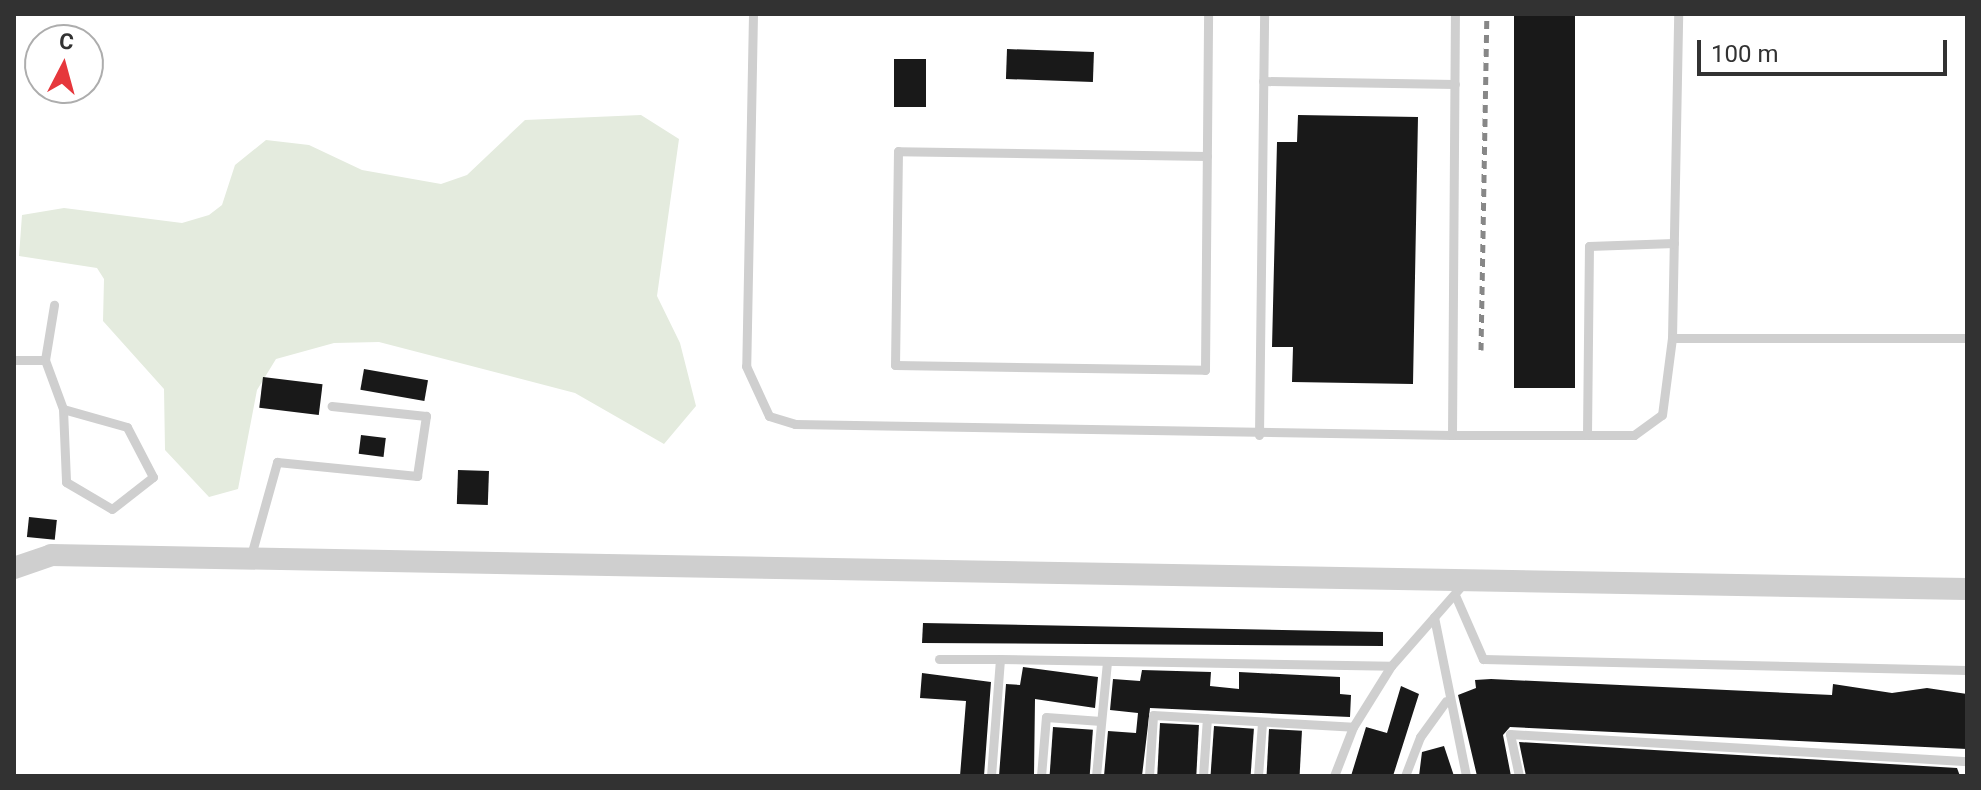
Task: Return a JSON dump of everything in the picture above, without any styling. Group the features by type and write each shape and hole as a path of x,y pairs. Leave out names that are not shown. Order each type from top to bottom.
{"street":[{"path":"15,562 51,555 1459,590 1967,589"}],"lane":[{"path":"753,14 746,366 769,416 795,424 1259,435 1634,435 1662,415 1672,338 1678,14"},
{"path":"1207,156 898,151 895,365 1205,370 1207,156 1208,14"},
{"path":"1259,435 1264,14"},
{"path":"1452,435 1455,14"},
{"path":"1263,81 1455,84"},
{"path":"1587,435 1589,246 1674,243"},
{"path":"54,305 45,360 63,409 66,482 112,509 153,477 127,427 63,409"},
{"path":"1672,338 1967,338"},
{"path":"14,360 45,360"},
{"path":"250,559 277,462 417,476 426,416 332,406"},
{"path":"1334,776 1353,727 1391,666 1459,590 1483,659 1967,670"},
{"path":"1434,617 1446,701 1466,776"},
{"path":"939,659 1391,666"},
{"path":"991,776 1000,659"},
{"path":"1096,776 1107,662"},
{"path":"1405,776 1420,737 1446,701"},
{"path":"1149,776 1153,715 1353,727"},
{"path":"1041,776 1046,717 1101,721"},
{"path":"1203,776 1207,718"},
{"path":"1258,776 1262,723"},
{"path":"1519,776 1510,734 1967,761"}],"shaded area":[{"path":"641,115 679,139 657,296 680,343 696,406 664,444 575,393 379,342 334,343 276,359 257,390 238,489 209,497 165,450 164,389 103,321 104,279 97,268 19,256 22,215 64,208 182,223 209,215 222,205 235,165 266,140 309,145 362,170 441,184 467,175 525,120"}],"building":[{"path":"1514,14 1575,14 1575,388 1514,388"},
{"path":"1007,49 1094,52 1093,82 1006,79"},
{"path":"894,59 926,59 926,107 894,107"},
{"path":"1298,115 1418,117 1413,384 1292,382 1293,347 1272,347 1277,142 1297,142"},
{"path":"364,369 428,380 424,401 360,390"},
{"path":"263,377 323,384 319,415 259,408"},
{"path":"361,435 386,438 383,457 359,454"},
{"path":"458,470 489,471 488,505 457,504"},
{"path":"29,517 57,520 55,540 27,537"},
{"path":"923,623 1383,632 1383,646 922,643"},
{"path":"1023,667 1098,677 1095,708 1035,699 1034,776 999,776 1006,684 1020,685"},
{"path":"1142,670 1211,672 1210,686 1239,689 1239,672 1340,677 1340,694 1351,695 1350,717 1150,708 1142,776 1104,776 1108,731 1136,733 1138,713 1110,710 1113,679 1140,681"},
{"path":"922,673 991,682 984,776 960,776 966,701 920,698"},
{"path":"1475,680 1832,695 1833,684 1892,693 1927,688 1967,694 1967,749 1510,727 1503,735 1511,776 1477,776 1458,695 1476,688"},
{"path":"1401,686 1419,694 1393,776 1351,776 1366,727 1387,733"},
{"path":"1160,723 1199,725 1196,776 1157,776"},
{"path":"1214,726 1254,729 1251,776 1211,776"},
{"path":"1053,727 1093,730 1090,776 1050,776"},
{"path":"1269,729 1302,731 1300,776 1267,776"},
{"path":"1519,742 1957,768 1960,776 1526,776"},
{"path":"1444,746 1454,776 1419,776 1422,752"}],"railway":[{"path":"1481,350 1487,14"}]}
